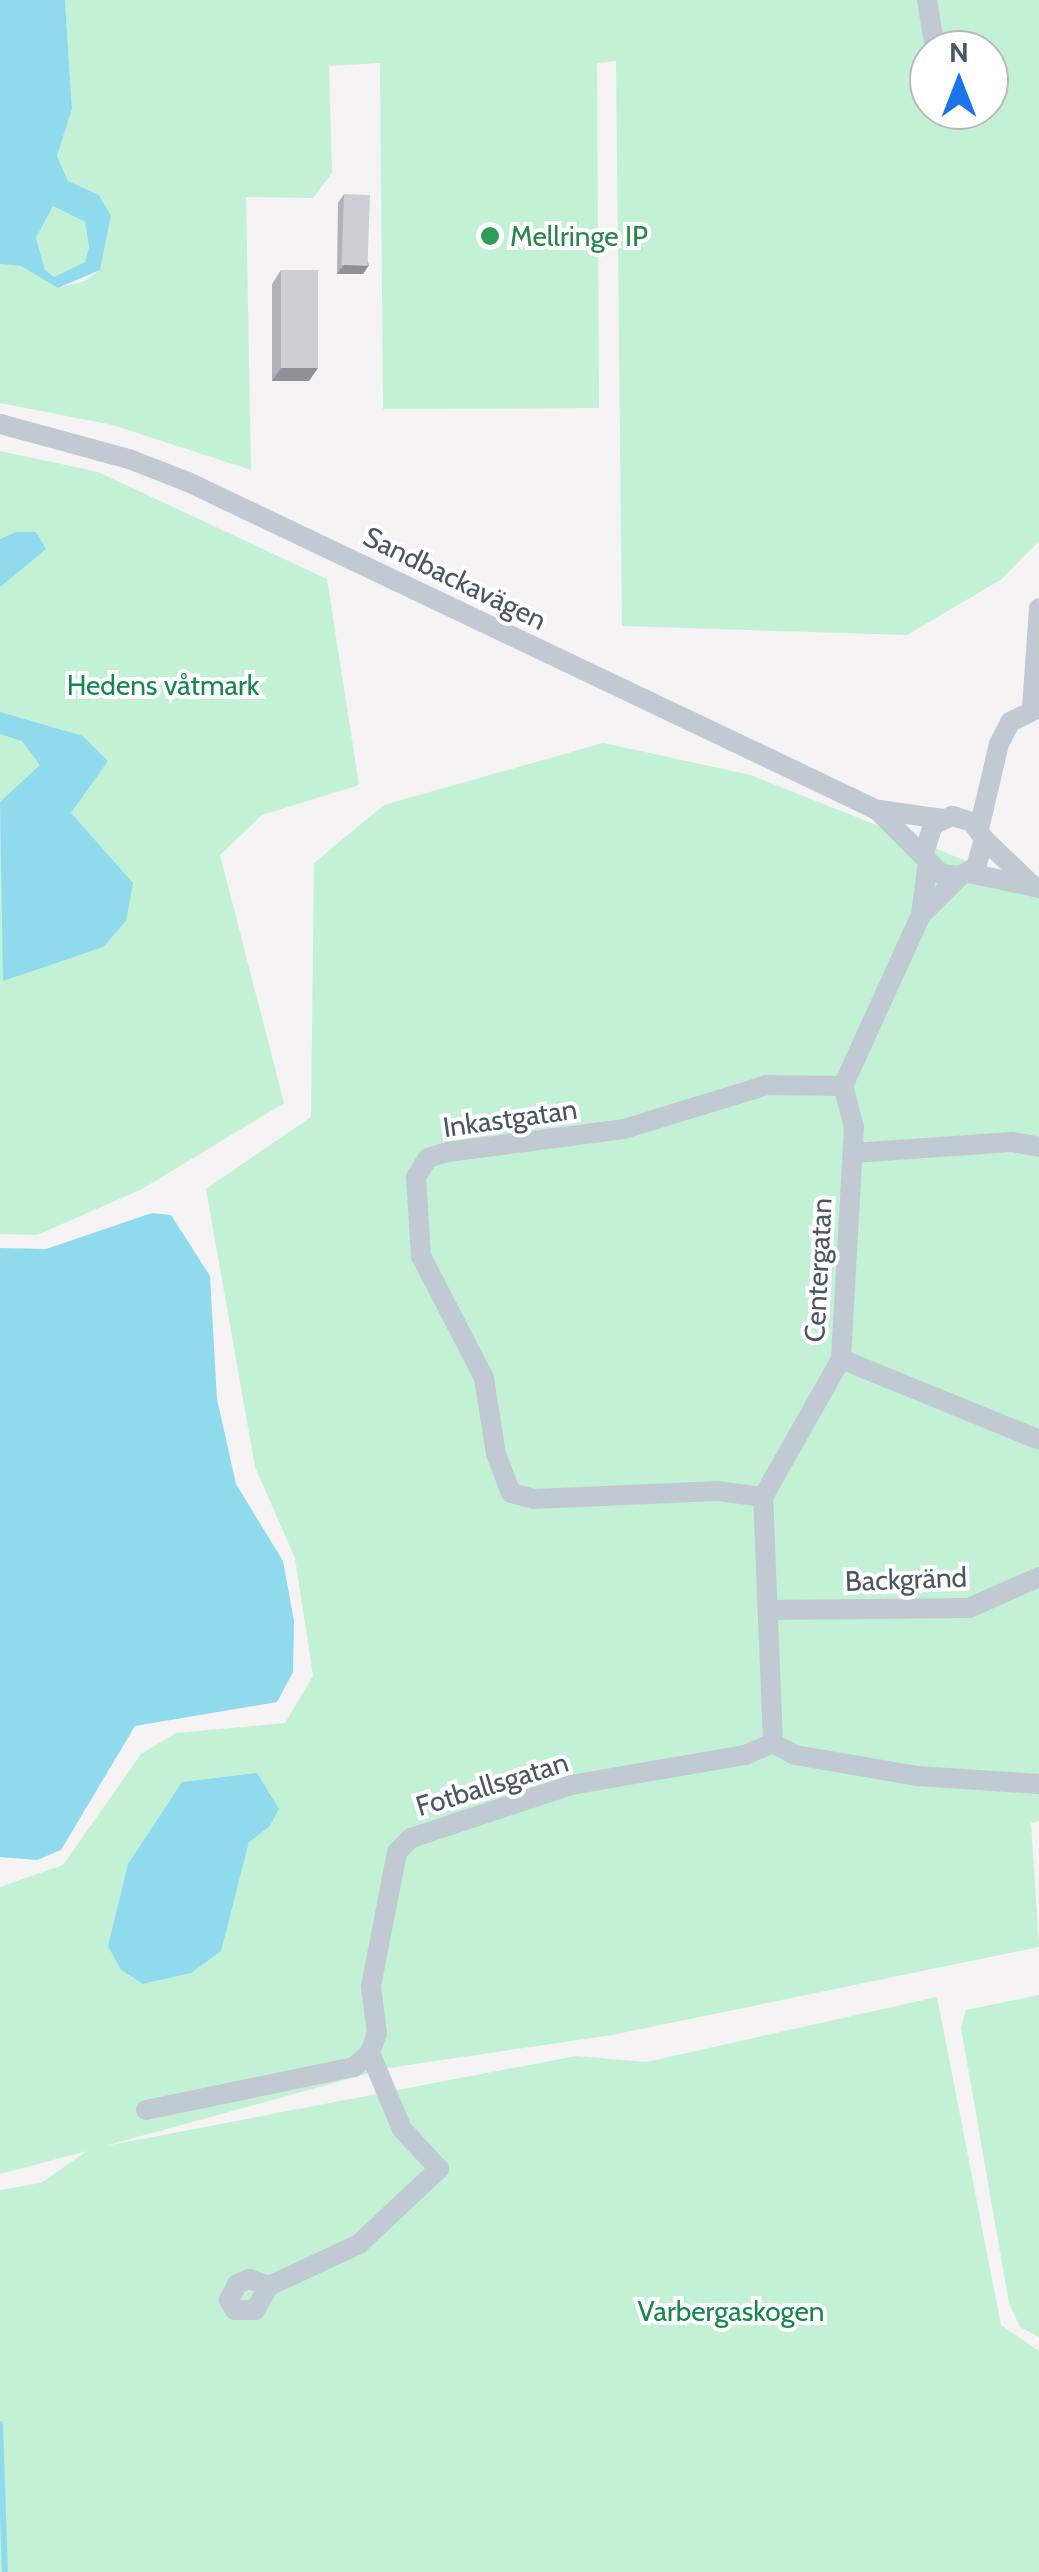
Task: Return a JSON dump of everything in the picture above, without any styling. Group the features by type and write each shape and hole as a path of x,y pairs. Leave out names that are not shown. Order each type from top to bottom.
{"street":[{"path":"926,0 931,30"},
{"name":"Sandbackavägen","path":"0,424 130,459 188,482 876,810 926,856"},
{"path":"921,916 982,860 988,773 1010,722 1036,708 1039,608"},
{"path":"843,1086 921,916 927,834 988,773"},
{"name":"Sandbackavägen","path":"876,810 947,818"},
{"path":"947,818 982,834 1035,886"},
{"path":"926,856 941,874 1035,886"},
{"name":"Inkastgatan","path":"763,1497 718,1492 534,1499 511,1493 502,1477 484,1378 422,1256 416,1177 428,1158 448,1152 624,1129 767,1084 843,1086"},
{"name":"Centergatan","path":"763,1497 842,1358 853,1153 843,1086"},
{"path":"853,1153 1012,1142 1039,1148"},
{"path":"842,1358 1039,1440"},
{"path":"763,1497 772,1743 796,1754 918,1776 1039,1784"},
{"name":"Backgränd","path":"768,1610 969,1608 1039,1576"},
{"name":"Fotballsgatan","path":"370,2052 377,2033 371,1986 397,1852 411,1838 570,1785 745,1755 772,1743"},
{"path":"146,2110 354,2067 370,2052 402,2129 439,2169 359,2244 269,2286"}],"green space":[{"path":"65,0 1039,0 1039,541 1002,579 907,635 622,626 616,61 597,63 599,408 383,409 380,63 329,66 332,173 313,198 246,197 251,470 113,425 0,403 0,264 21,266 58,288 85,281 100,270 111,216 99,195 68,181 57,156 72,109"},
{"path":"53,206 85,222 89,247 86,262 54,277 45,270 36,238"},
{"name":"Hedens våtmark","path":"0,451 98,472 327,579 359,785 262,815 220,855 284,1103 142,1189 37,1235 0,1234"},
{"name":"Varbergaskogen","path":"603,743 751,775 1039,890 1039,1821 1031,1823 1039,1947 612,2035 388,2068 105,2146 576,2056 646,2062 937,1997 1001,2325 1039,2351 1039,2572 0,2572 0,2190 41,2183 87,2151 0,2174 0,1887 63,1865 141,1754 176,1733 285,1723 313,1676 295,1558 255,1467 206,1189 311,1117 314,863 384,805","holes":["279,1809 270,1826 249,1841 228,1922 191,1973 143,1984 121,1970"]},
{"path":"1039,1995 1039,2337 1020,2327 1009,2303 961,2028 966,2010"}],"water":[{"path":"0,0 65,0 72,109 57,156 68,181 99,195 111,216 100,270 58,288 21,266 0,264","holes":["53,206 85,222 89,247 85,262 54,277 45,270 36,238"]},
{"path":"16,532 36,532 46,549 0,587 0,539"},
{"path":"0,712 83,736 108,761 71,813 133,883 126,921 103,947 3,981 0,802 40,765 22,741 0,734"},
{"path":"152,1213 171,1215 210,1276 217,1399 236,1484 283,1561 294,1621 293,1672 277,1702 135,1726 61,1850 37,1860 0,1857 0,1248 46,1249"},
{"path":"257,1773 279,1809 270,1826 249,1842 221,1951 191,1973 143,1984 121,1970 108,1946 128,1864 182,1782"}],"building":[{"path":"344,194 370,195 368,266 342,265"},
{"path":"281,270 318,270 318,368 281,368"}],"waterway":[{"path":"0,2424 5,2572"}],"place":[{"name":"Mellringe IP","path":"490,236"}]}
